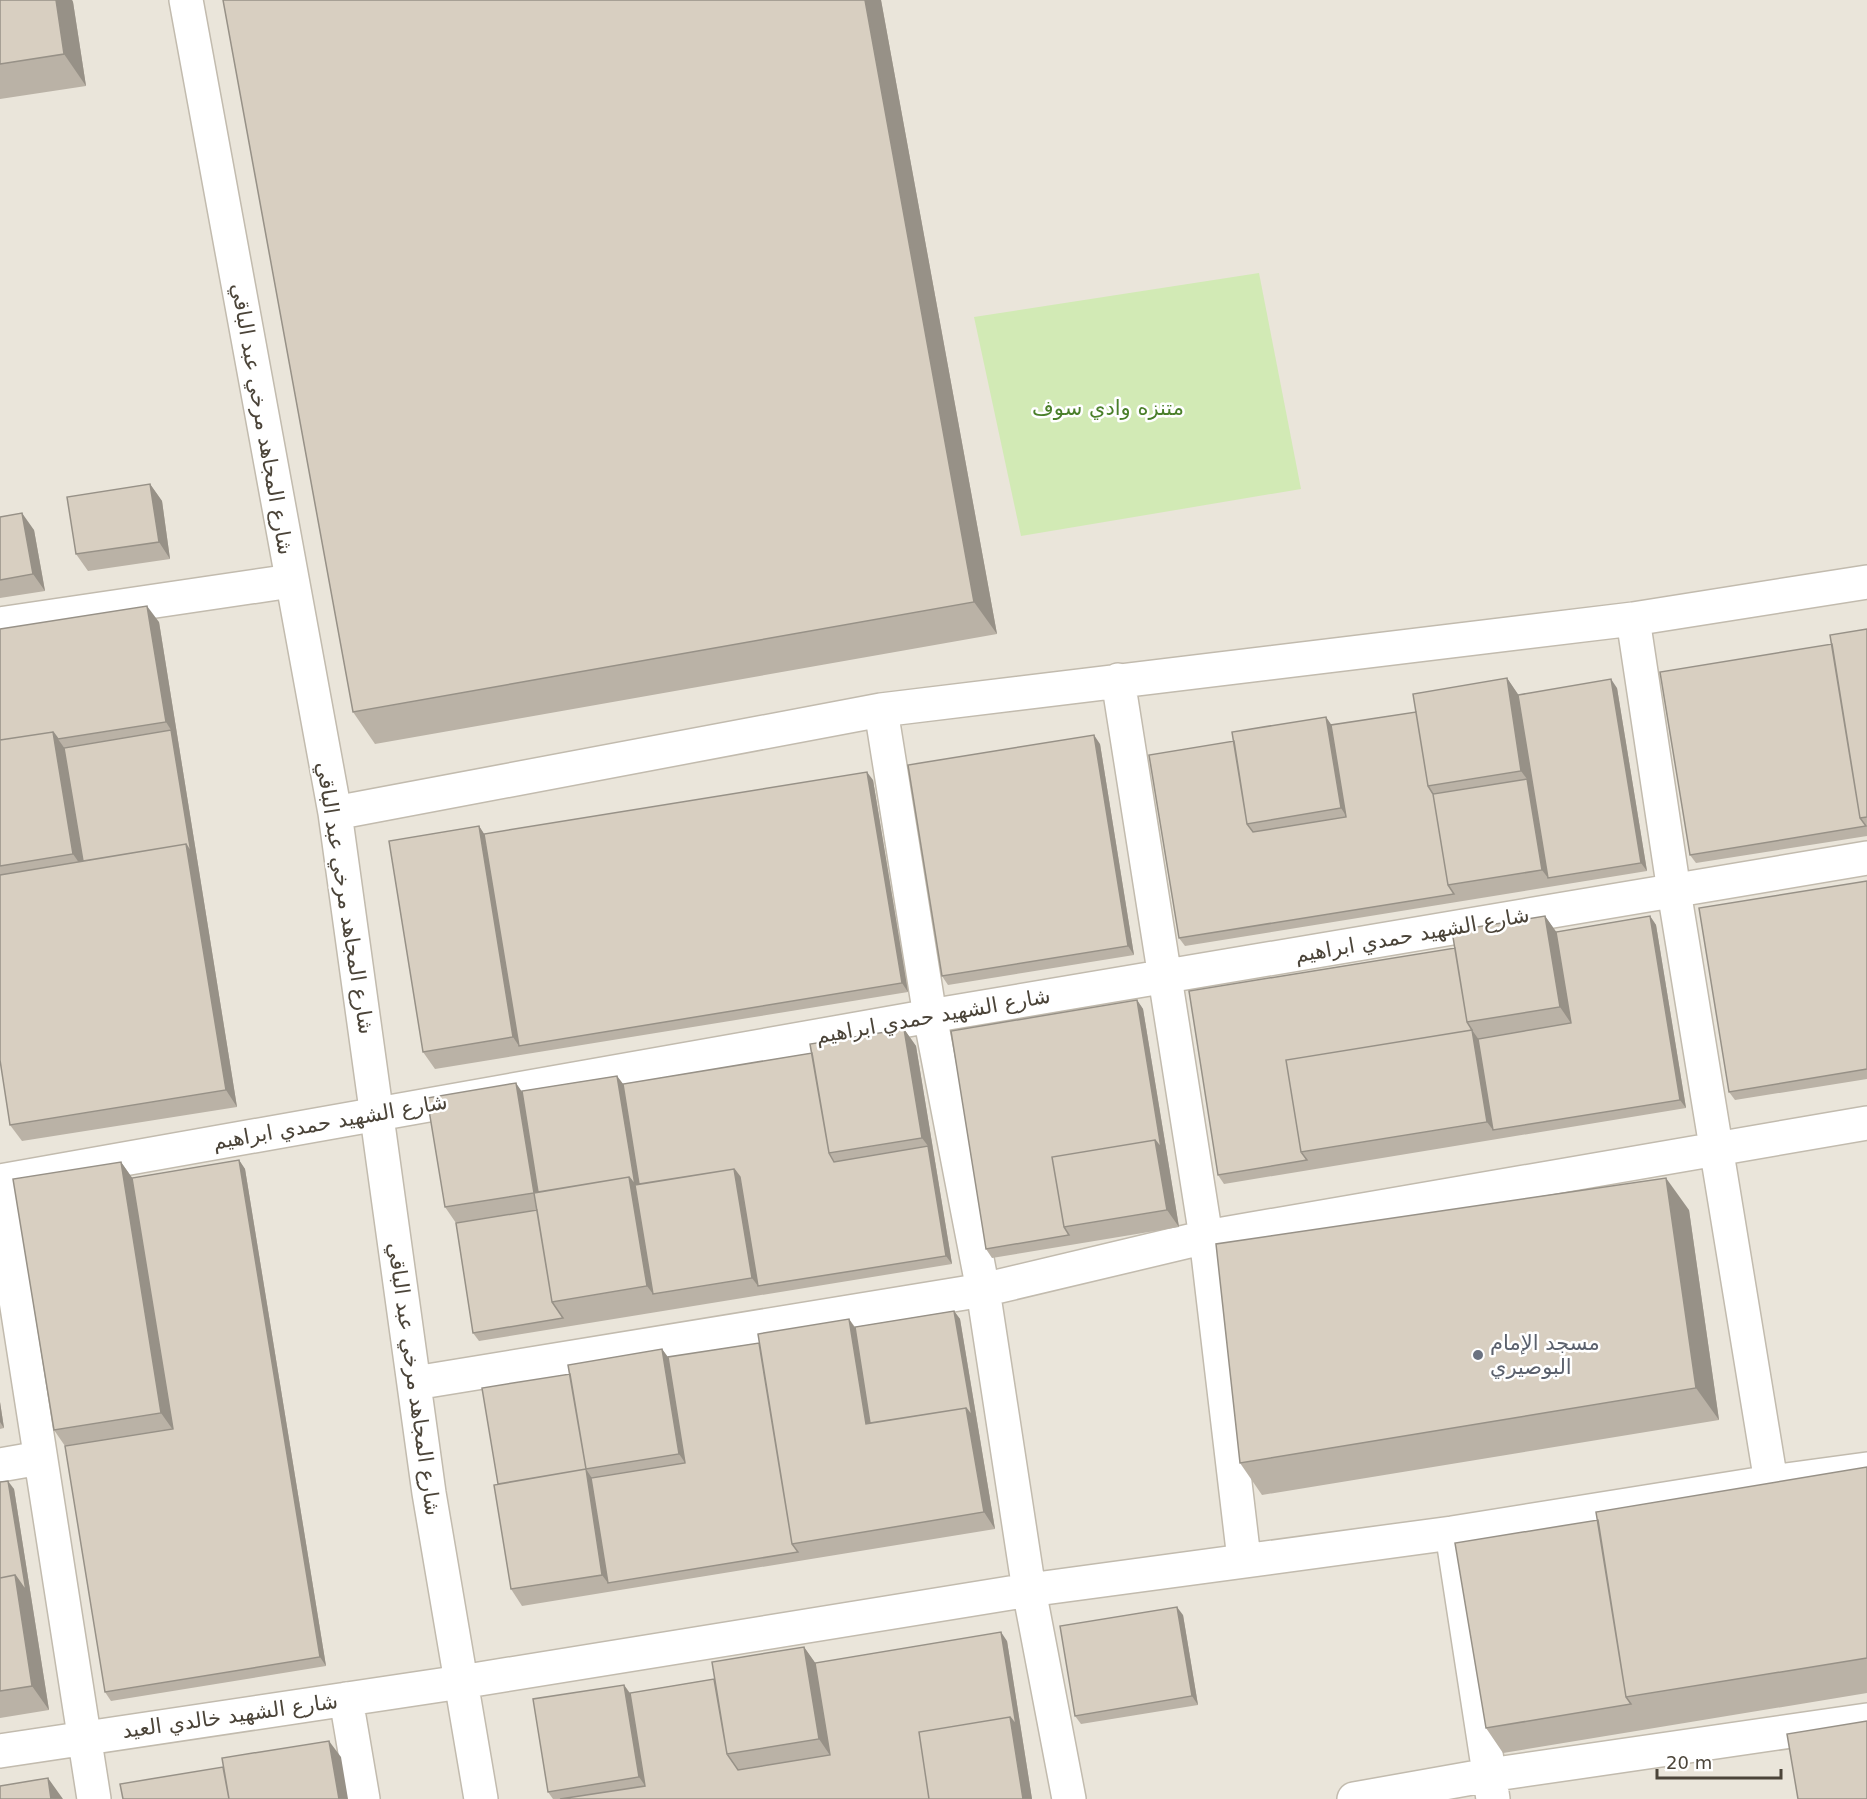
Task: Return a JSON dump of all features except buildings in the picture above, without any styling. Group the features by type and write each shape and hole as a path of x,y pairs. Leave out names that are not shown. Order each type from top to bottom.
{"street":[{"name":"شارع المجاهد مرخي عبد الباقي","path":"186,0 335,813 429,1493 481,1799"},
{"path":"0,624 291,581"},
{"path":"335,813 882,710 1633,619 1867,582"},
{"path":"1633,619 1674,891 1771,1482"},
{"path":"1118,680 1206,1237 1244,1559"},
{"path":"882,710 930,1016 983,1290 1029,1590 1069,1799"},
{"name":"شارع الشهيد حمدي ابراهيم","path":"0,1181 930,1016 1867,858"},
{"path":"415,1383 983,1290 1206,1237 1867,1123"},
{"path":"0,1198 94,1799"},
{"path":"0,1465 40,1458"},
{"name":"شارع الشهيد خالدي العيد","path":"0,1751 84,1736 460,1683 1029,1590 1244,1559 1452,1533 1867,1469"},
{"path":"1452,1533 1491,1787"},
{"path":"346,1699 363,1799"},
{"path":"1354,1799 1491,1787 1867,1720"}],"shaded area":[{"path":"0,0 1867,0 1867,1799 0,1799"}],"green space":[{"name":"متنزه وادي سوف","path":"1259,273 1301,489 1021,536 974,317"}],"place":[{"name":"مسجد الإمام البوصيري","path":"1478,1355"}]}
